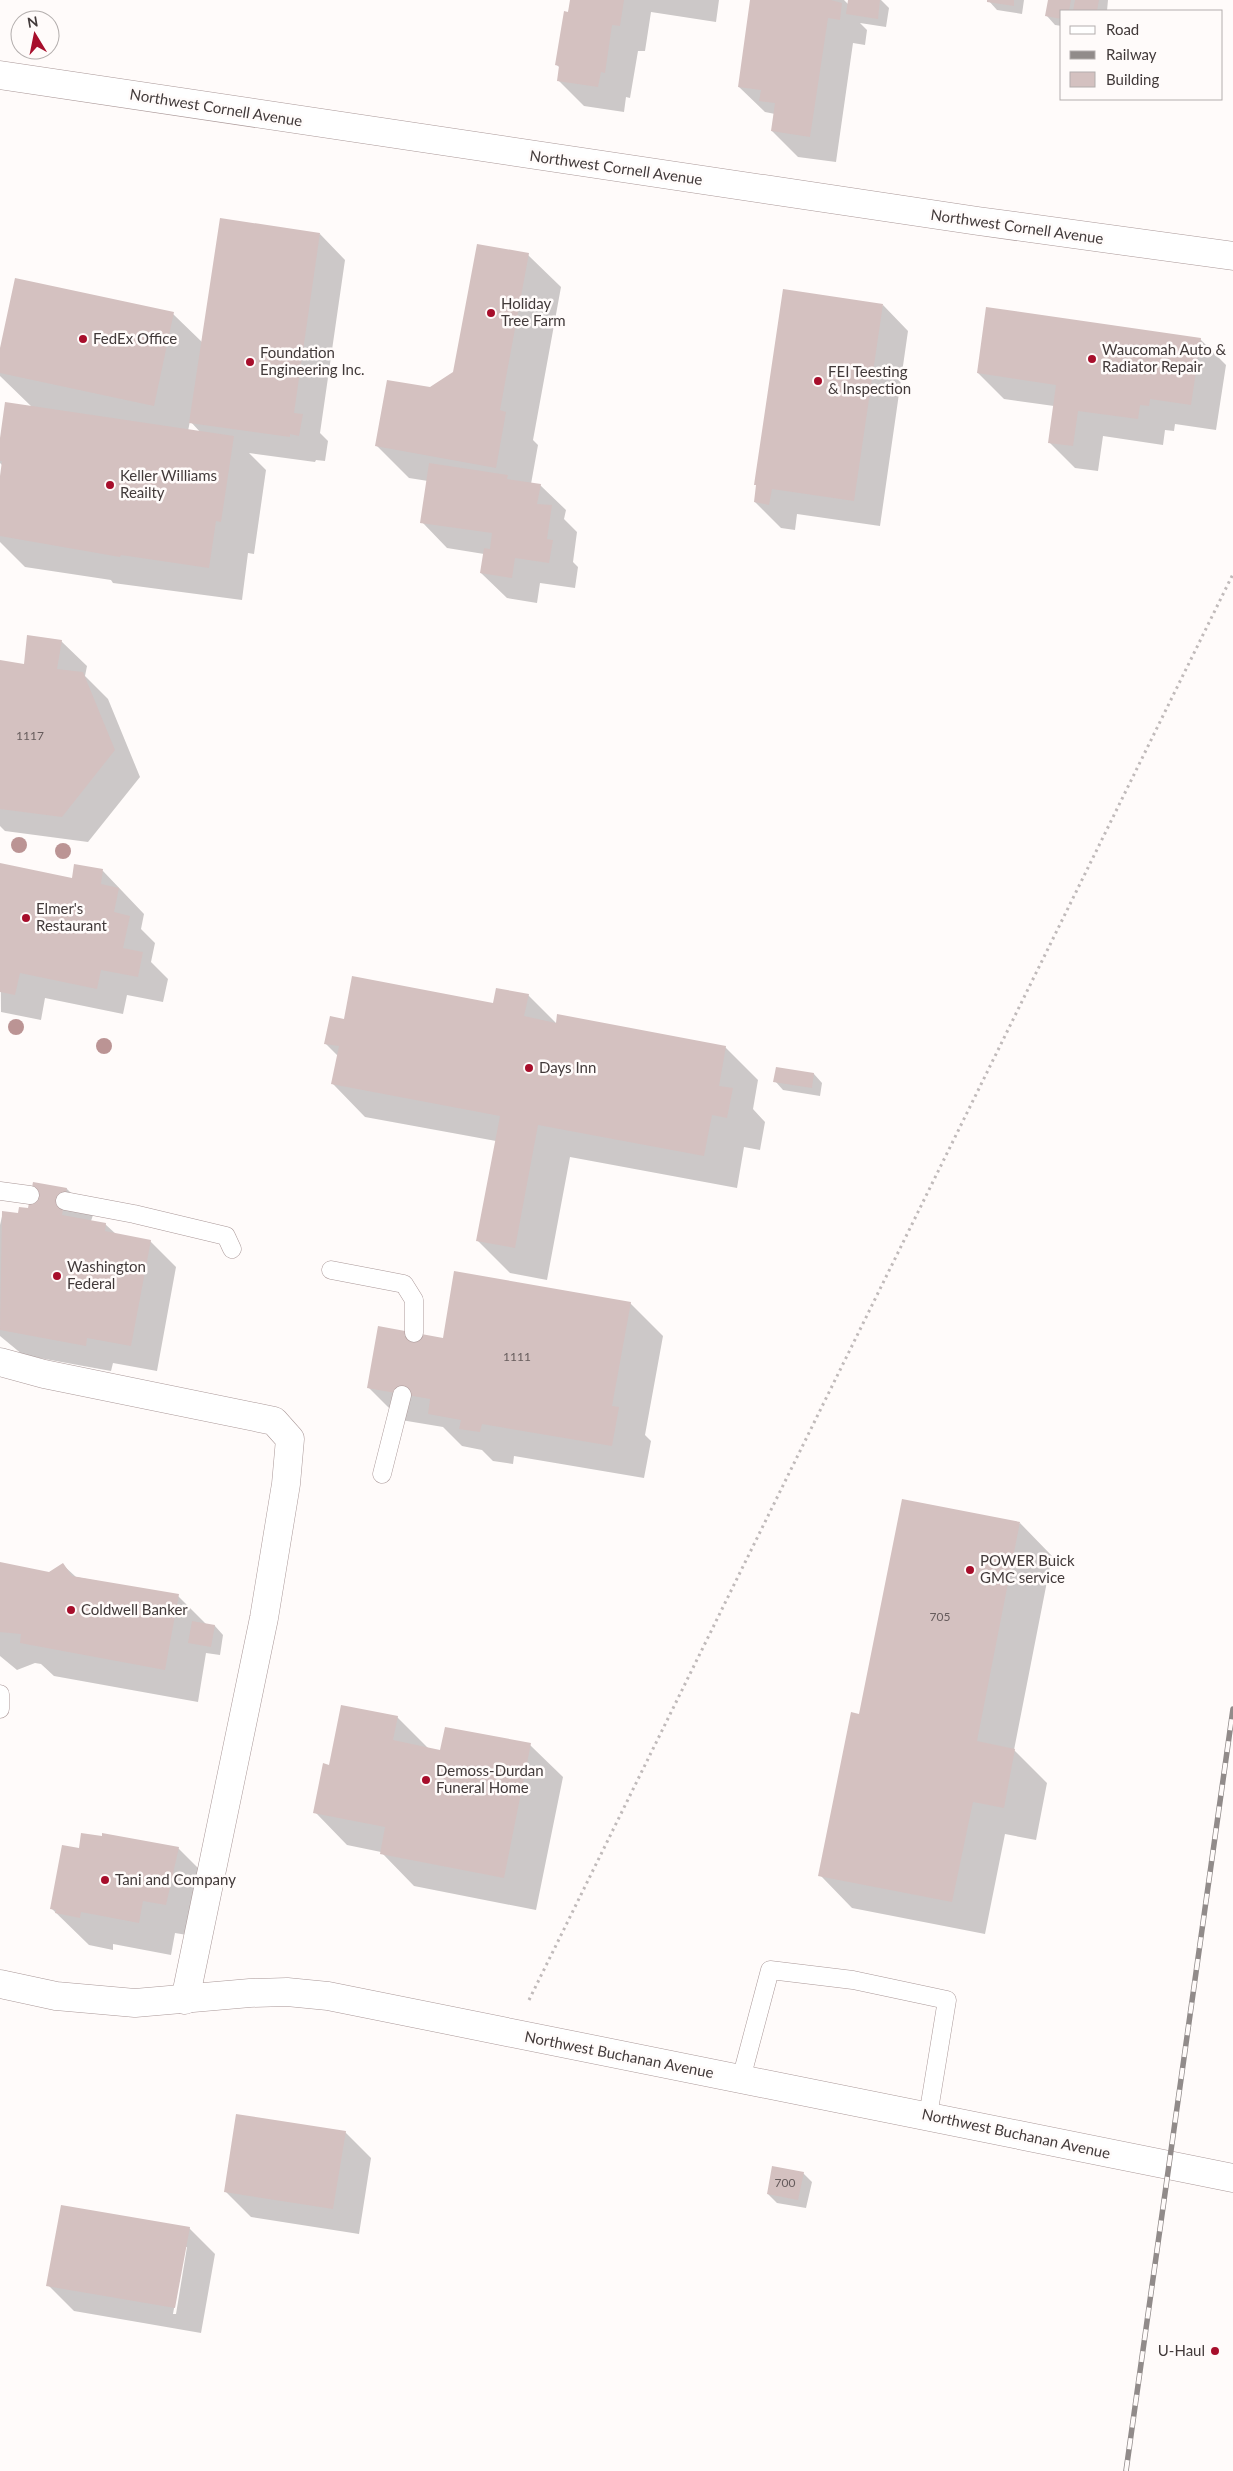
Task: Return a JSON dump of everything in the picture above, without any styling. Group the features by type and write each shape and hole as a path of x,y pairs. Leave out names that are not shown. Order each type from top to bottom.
{"street":[{"name":"Northwest Cornell Avenue","path":"0,75 1016,227 1233,256"},
{"path":"0,1362 44,1374 274,1421 290,1439 286,1484 264,1618 185,2000"},
{"name":"Northwest Buchanan Avenue","path":"0,1984 94,2000 134,2003 185,2000 250,1992 287,1992 328,1996 1233,2178"}],"lane":[{"path":"0,1191 30,1195"},
{"path":"65,1201 134,1214 226,1236 232,1249"},
{"path":"330,1270 404,1284 414,1300 414,1333"},
{"path":"382,1474 402,1394"},
{"path":"0,1694 0,1709"},
{"path":"741,2079 770,1970 853,1980 946,2000 928,2116"}],"path":[{"path":"512,2034 1233,574"}],"building":[{"path":"570,0 624,0 620,26 612,25 605,73 601,72 598,87 557,81 559,66 555,65 564,11 568,12"},
{"path":"750,0 831,0 842,3 840,20 828,18 810,137 771,131 775,103 759,101 761,90 738,87"},
{"path":"848,0 880,0 878,19 846,14"},
{"path":"987,0 1014,0 1014,6 987,2"},
{"path":"1048,0 1071,0 1069,10 1060,10 1060,19 1045,16"},
{"path":"1075,0 1099,0 1097,10 1073,10"},
{"name":"Foundation Engineering Inc.","path":"220,218 320,233 294,413 303,414 299,436 290,434 290,437 189,423"},
{"name":"Holiday Tree Farm","path":"477,244 529,253 500,410 506,412 496,468 375,446 387,380 430,387 453,372"},
{"path":"15,278 174,312 154,406 0,373 0,348"},
{"path":"783,289 883,304 854,501 772,489 769,505 754,502 756,485 754,485"},
{"path":"986,307 1201,338 1191,405 1150,399 1149,406 1140,405 1138,419 1078,411 1073,446 1048,443 1056,385 977,373"},
{"path":"5,402 234,436 221,522 216,521 209,568 121,555 120,557 0,536 0,476 2,461 0,461 0,438"},
{"path":"429,463 508,475 507,479 541,484 537,504 552,505 547,539 553,540 549,563 515,558 512,578 480,573 484,548 490,549 492,533 420,523"},
{"path":"27,635 62,640 57,669 83,672 115,750 62,817 0,809 0,660 24,664"},
{"path":"0,863 72,878 74,864 103,869 101,884 119,888 114,912 130,916 123,948 143,952 138,977 101,970 97,989 20,973 15,995 0,992"},
{"path":"352,976 493,1003 496,988 529,994 524,1016 556,1023 557,1014 726,1046 719,1086 733,1088 727,1118 712,1115 704,1156 538,1125 515,1248 476,1241 500,1116 331,1084 339,1046 324,1044 330,1016 344,1019"},
{"path":"776,1067 814,1073 812,1088 773,1082"},
{"path":"33,1182 67,1188 62,1215 106,1223 105,1231 151,1240 131,1346 87,1338 86,1346 0,1330 2,1211 18,1213 19,1207 28,1208"},
{"path":"454,1271 631,1302 612,1406 619,1407 612,1446 482,1424 480,1432 459,1429 461,1420 428,1414 430,1399 367,1388 378,1326 443,1338"},
{"path":"902,1499 1020,1522 977,1741 1015,1749 1004,1808 973,1802 952,1902 818,1876 851,1712 859,1714"},
{"path":"0,1562 49,1572 63,1563 72,1576 179,1594 165,1670 20,1643 21,1634 0,1632"},
{"path":"192,1621 215,1625 211,1647 188,1643"},
{"path":"341,1705 398,1716 393,1740 440,1750 445,1727 531,1743 504,1878 380,1854 385,1827 313,1813 323,1763 329,1765"},
{"path":"81,1833 102,1836 102,1833 179,1847 166,1905 143,1901 139,1923 81,1912 80,1918 55,1913 56,1910 50,1909 62,1845 79,1848"},
{"path":"236,2114 346,2131 333,2209 224,2192"},
{"path":"772,2166 804,2172 798,2200 767,2194"},
{"path":"61,2205 190,2227 175,2308 46,2286"}],"railway":[{"path":"1126,2471 1233,1709"}],"place":[{"name":"Holiday Tree Farm","path":"491,313"},
{"name":"FedEx Office","path":"83,339"},
{"name":"Waucomah Auto & Radiator Repair","path":"1092,359"},
{"name":"Foundation Engineering Inc.","path":"250,362"},
{"name":"FEI Teesting & Inspection","path":"818,381"},
{"name":"Keller Williams Reailty","path":"110,485"},
{"name":"Elmer's Restaurant","path":"26,918"},
{"name":"Days Inn","path":"529,1068"},
{"name":"Washington Federal","path":"57,1276"},
{"name":"POWER Buick GMC service","path":"970,1570"},
{"name":"Coldwell Banker","path":"71,1610"},
{"name":"Demoss-Durdan Funeral Home","path":"426,1780"},
{"name":"Tani and Company","path":"105,1880"},
{"name":"U-Haul","path":"1215,2351"}]}
